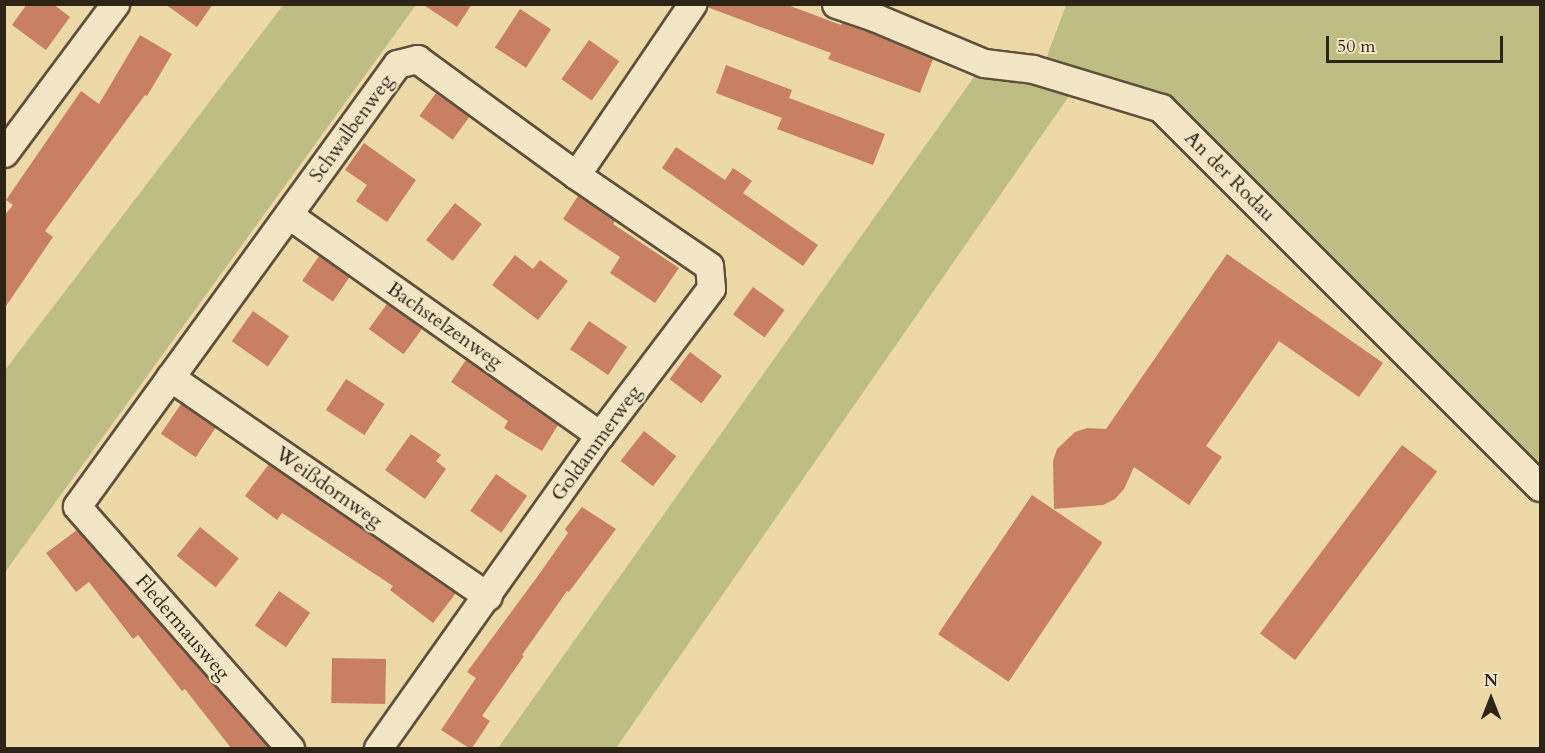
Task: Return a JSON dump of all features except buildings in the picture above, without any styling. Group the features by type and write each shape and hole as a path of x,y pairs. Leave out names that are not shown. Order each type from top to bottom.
{"street":[{"path":"4,153 115,4"},
{"path":"576,175 692,4"},
{"name":"An der Rodau","path":"836,4 874,17 984,63 1033,69 1161,108 1540,487"},
{"name":"Schwalbenweg","path":"77,506 397,64 417,59 576,175"},
{"name":"Goldammerweg","path":"378,748 600,435 711,288 709,266 576,175"},
{"name":"Bachstelzenweg","path":"289,215 600,435"},
{"name":"Weißdornweg","path":"170,377 488,596"},
{"name":"Fledermausweg","path":"77,506 290,748"}],"green space":[{"path":"284,4 416,5 5,572 5,370"},
{"path":"1066,5 1540,5 1540,477 1163,106 1043,67"},
{"path":"984,63 1078,83 616,748 498,748"}]}
